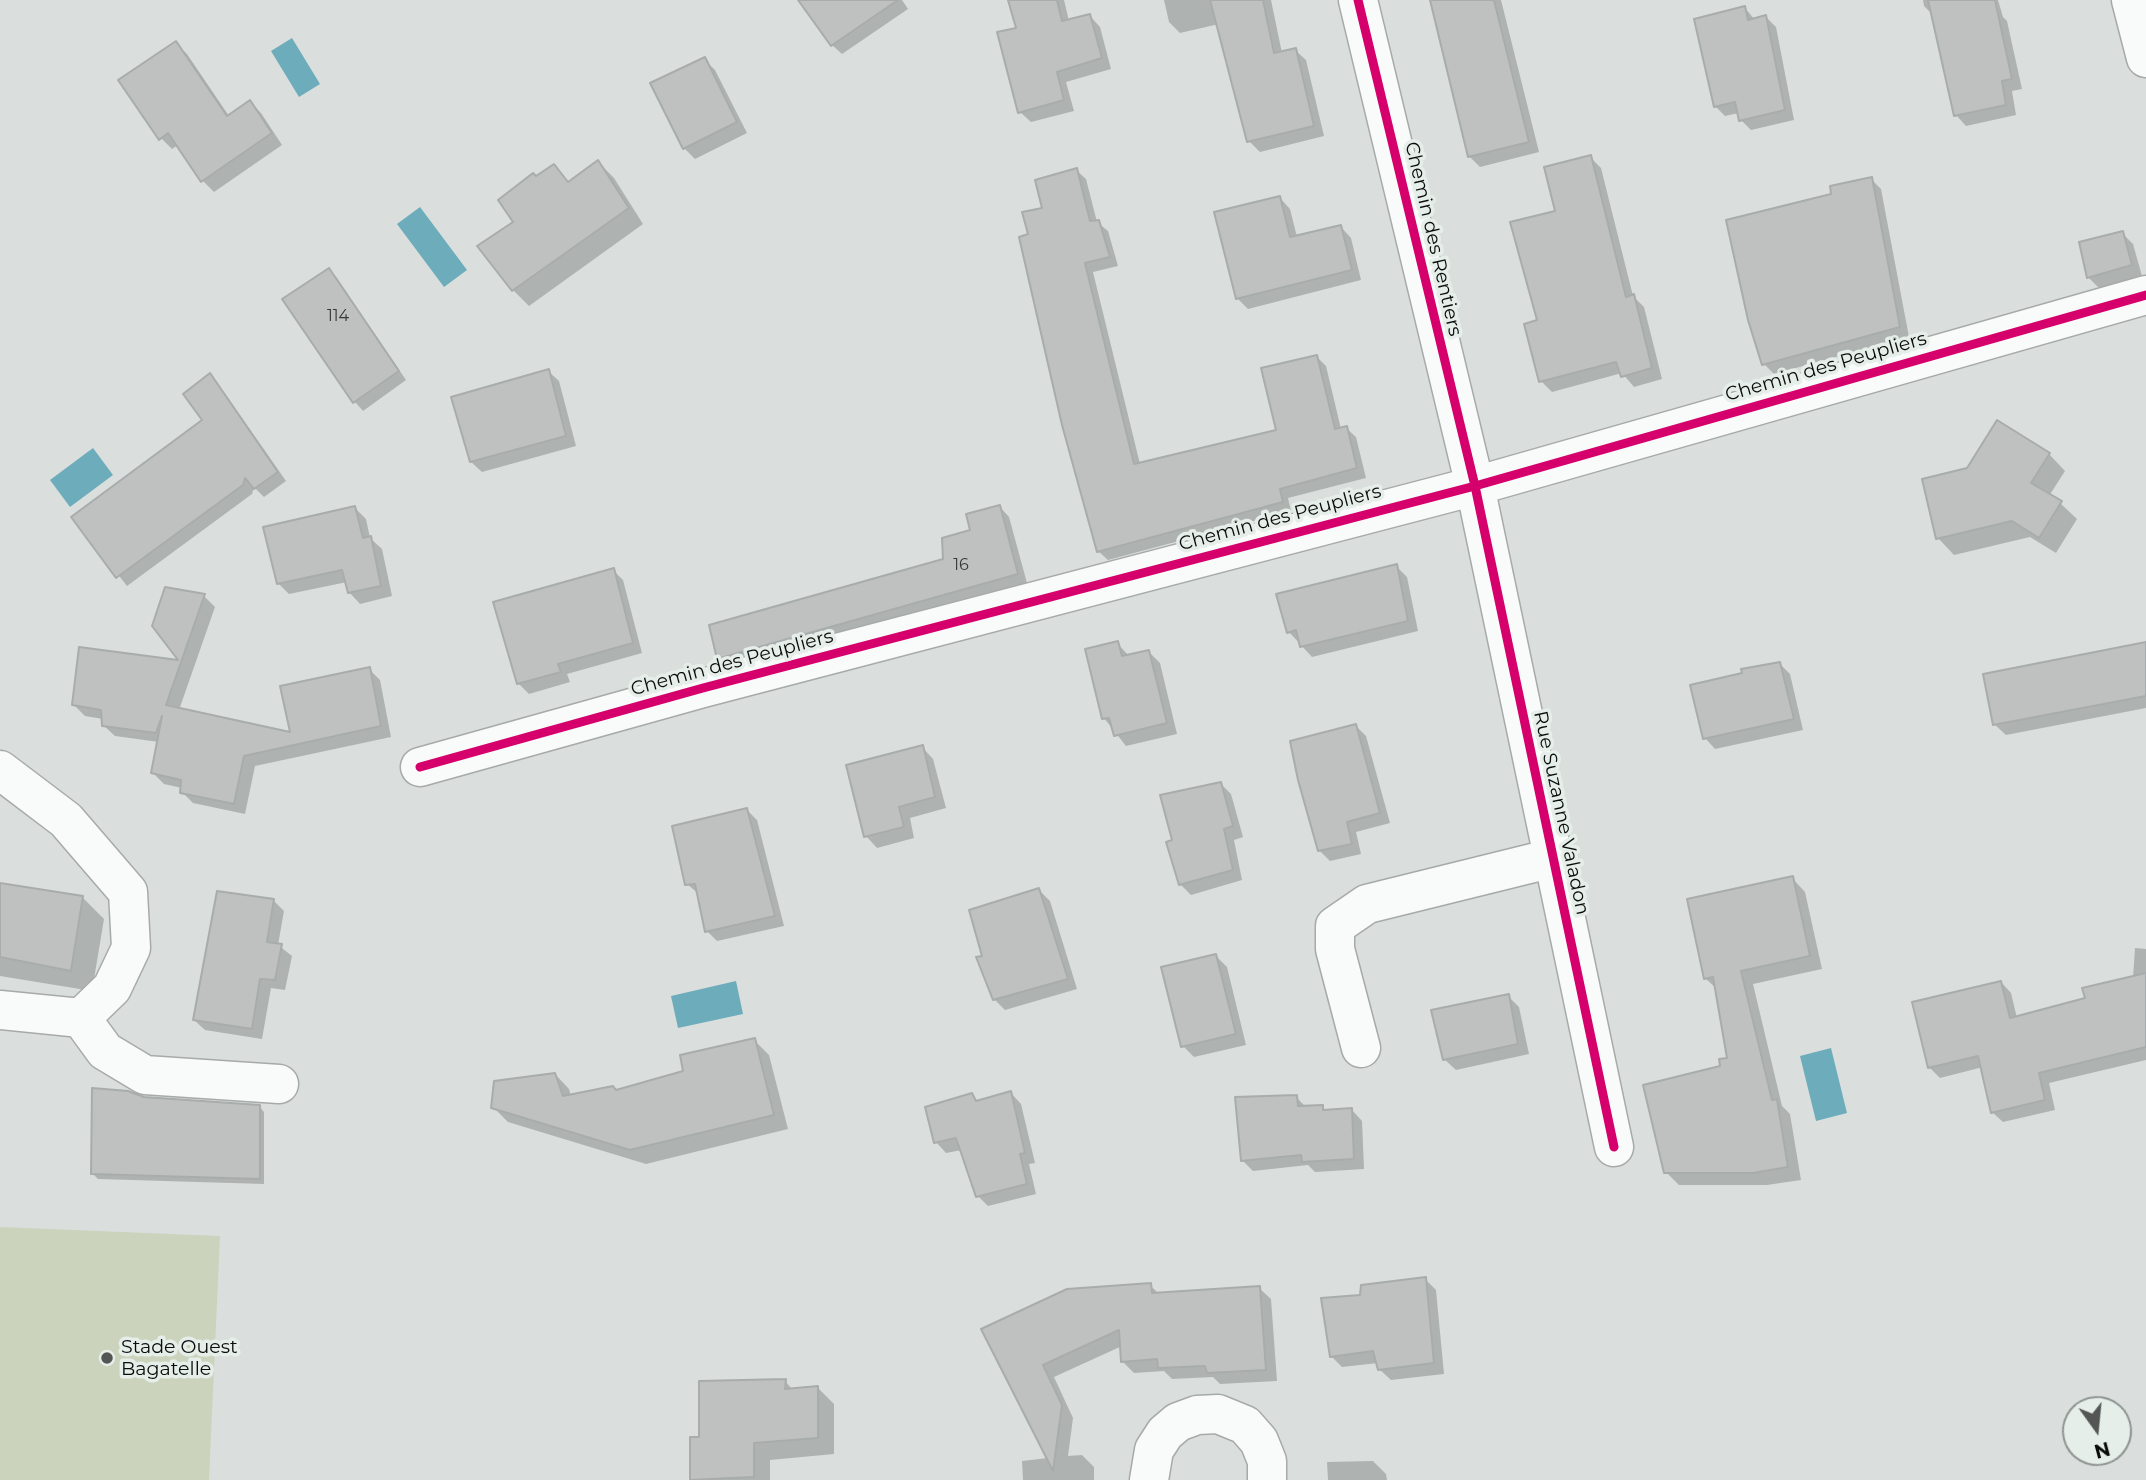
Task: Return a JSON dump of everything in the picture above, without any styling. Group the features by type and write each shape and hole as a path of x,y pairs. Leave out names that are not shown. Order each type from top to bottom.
{"street":[{"name":"Chemin des Rentiers","path":"1358,0 1475,486"},
{"path":"2131,0 2146,58"},
{"name":"Chemin des Peupliers","path":"420,767 703,688 1475,486 2146,295"},
{"name":"Rue Suzanne Valadon","path":"1475,486 1614,1147"},
{"path":"0,770 66,820 128,892 131,948 113,988 81,1018"},
{"path":"1361,1048 1335,949 1335,926 1367,904 1553,858"},
{"path":"0,1010 81,1018 105,1051 145,1075 279,1084"},
{"path":"1149,1480 1154,1450 1165,1433 1178,1422 1197,1415 1218,1414 1245,1426 1259,1441 1267,1461 1267,1480"}],"green space":[{"name":"Stade Ouest Bagatelle","path":"0,1227 220,1236 209,1480 0,1480"}],"water":[{"path":"292,38 320,84 299,97 271,51"},
{"path":"420,207 467,270 444,287 397,224"},
{"path":"93,448 113,475 70,507 50,480"},
{"path":"736,981 743,1014 678,1028 671,996"},
{"path":"1831,1048 1847,1113 1816,1121 1800,1056"}],"building":[{"path":"798,0 898,0 831,46"},
{"path":"1008,0 1057,0 1062,21 1090,14 1102,58 1057,72 1064,100 1018,113 997,32 1016,28"},
{"path":"1210,0 1263,0 1274,53 1296,48 1314,126 1247,142"},
{"path":"1430,0 1494,0 1529,142 1468,157"},
{"path":"1928,0 1995,0 2012,79 2002,81 2006,105 1954,116"},
{"path":"1745,6 1748,20 1766,15 1785,110 1739,121 1735,102 1714,107 1694,19"},
{"path":"176,41 227,116 250,100 272,133 201,182 168,133 159,140 118,80"},
{"path":"705,57 737,122 683,149 650,83"},
{"path":"1591,155 1626,297 1634,294 1652,368 1621,377 1616,362 1539,382 1524,324 1537,320 1510,222 1555,211 1544,167"},
{"path":"598,160 629,208 512,291 477,246 513,222 498,200 533,173 536,176 554,164 568,182"},
{"path":"1077,168 1090,221 1099,220 1110,257 1085,263 1134,464 1276,430 1261,368 1317,355 1335,429 1347,426 1357,468 1280,489 1283,502 1097,552 1062,425 1019,237 1028,234 1022,212 1042,208 1035,180"},
{"path":"1872,177 1900,327 1762,365 1748,320 1726,220 1831,194 1830,186"},
{"path":"1280,196 1290,237 1341,225 1352,270 1236,299 1214,212"},
{"path":"2123,231 2132,265 2087,278 2079,242"},
{"path":"329,268 399,371 353,403 282,299"},
{"path":"549,369 566,436 470,462 451,397"},
{"path":"210,373 278,472 254,489 245,478 243,485 116,578 71,517 202,420 183,394"},
{"path":"1997,420 2050,453 2031,483 2062,501 2039,538 2012,521 1936,539 1922,479 1967,468"},
{"path":"1000,505 1018,574 717,659 709,625 943,559 942,538 970,530 966,514"},
{"path":"355,506 363,538 371,536 381,586 348,593 342,570 277,584 263,527"},
{"path":"1397,564 1408,621 1300,647 1296,630 1287,633 1276,594"},
{"path":"614,568 633,643 558,664 561,672 517,684 493,602"},
{"path":"165,587 205,594 166,705 290,732 280,686 370,667 381,726 244,756 234,804 180,793 181,780 151,773 162,716 156,733 102,726 101,710 72,705 79,647 178,660 152,626"},
{"path":"1118,641 1122,656 1149,650 1167,723 1114,736 1109,718 1102,719 1085,649"},
{"path":"2146,642 2146,696 1993,725 1983,674"},
{"path":"1780,662 1794,719 1703,739 1690,685 1742,673 1741,669"},
{"path":"1356,724 1380,813 1347,822 1352,844 1318,851 1290,741"},
{"path":"923,745 935,797 899,807 904,827 864,837 846,765"},
{"path":"1221,782 1233,826 1224,829 1233,870 1179,885 1166,842 1172,840 1160,795"},
{"path":"747,808 775,916 705,932 695,884 685,885 672,826"},
{"path":"1793,876 1810,956 1741,971 1772,1100 1777,1099 1788,1167 1753,1173 1664,1173 1643,1085 1720,1066 1719,1059 1727,1058 1713,977 1704,979 1687,899"},
{"path":"0,883 83,896 71,971 0,957"},
{"path":"1039,888 1068,979 993,1000 976,957 982,956 969,910"},
{"path":"217,891 274,899 267,942 282,944 275,980 260,979 252,1029 193,1020"},
{"path":"1216,954 1236,1034 1181,1047 1161,967"},
{"path":"2146,973 2146,1047 2039,1073 2045,1100 1991,1113 1978,1056 1928,1068 1912,1002 2001,981 2010,1018 2085,998 2082,988"},
{"path":"1509,994 1518,1044 1443,1060 1431,1010"},
{"path":"755,1038 774,1115 630,1150 491,1108 494,1081 555,1073 563,1096 613,1086 616,1090 683,1071 680,1055"},
{"path":"92,1088 128,1091 144,1097 260,1105 260,1179 91,1174"},
{"path":"1011,1091 1025,1153 1020,1154 1027,1184 976,1197 956,1138 934,1143 925,1107 972,1093 976,1101"},
{"path":"1297,1095 1298,1106 1323,1105 1323,1110 1352,1108 1354,1159 1302,1162 1301,1155 1241,1161 1235,1097"},
{"path":"1426,1277 1434,1363 1378,1370 1373,1351 1330,1357 1321,1298 1360,1295 1361,1285"},
{"path":"1151,1283 1152,1293 1260,1286 1266,1370 1207,1373 1205,1366 1158,1368 1157,1359 1121,1362 1119,1330 1043,1365 1062,1405 1053,1471 981,1329 1067,1289"},
{"path":"786,1379 785,1389 818,1386 818,1438 754,1443 754,1477 690,1480 690,1437 699,1437 699,1381"}],"cycle path":[{"path":"1358,0 1475,486 1614,1147"},
{"path":"420,767 703,688 1475,486 2146,295"}],"place":[{"name":"Stade Ouest Bagatelle","path":"107,1358"}]}
